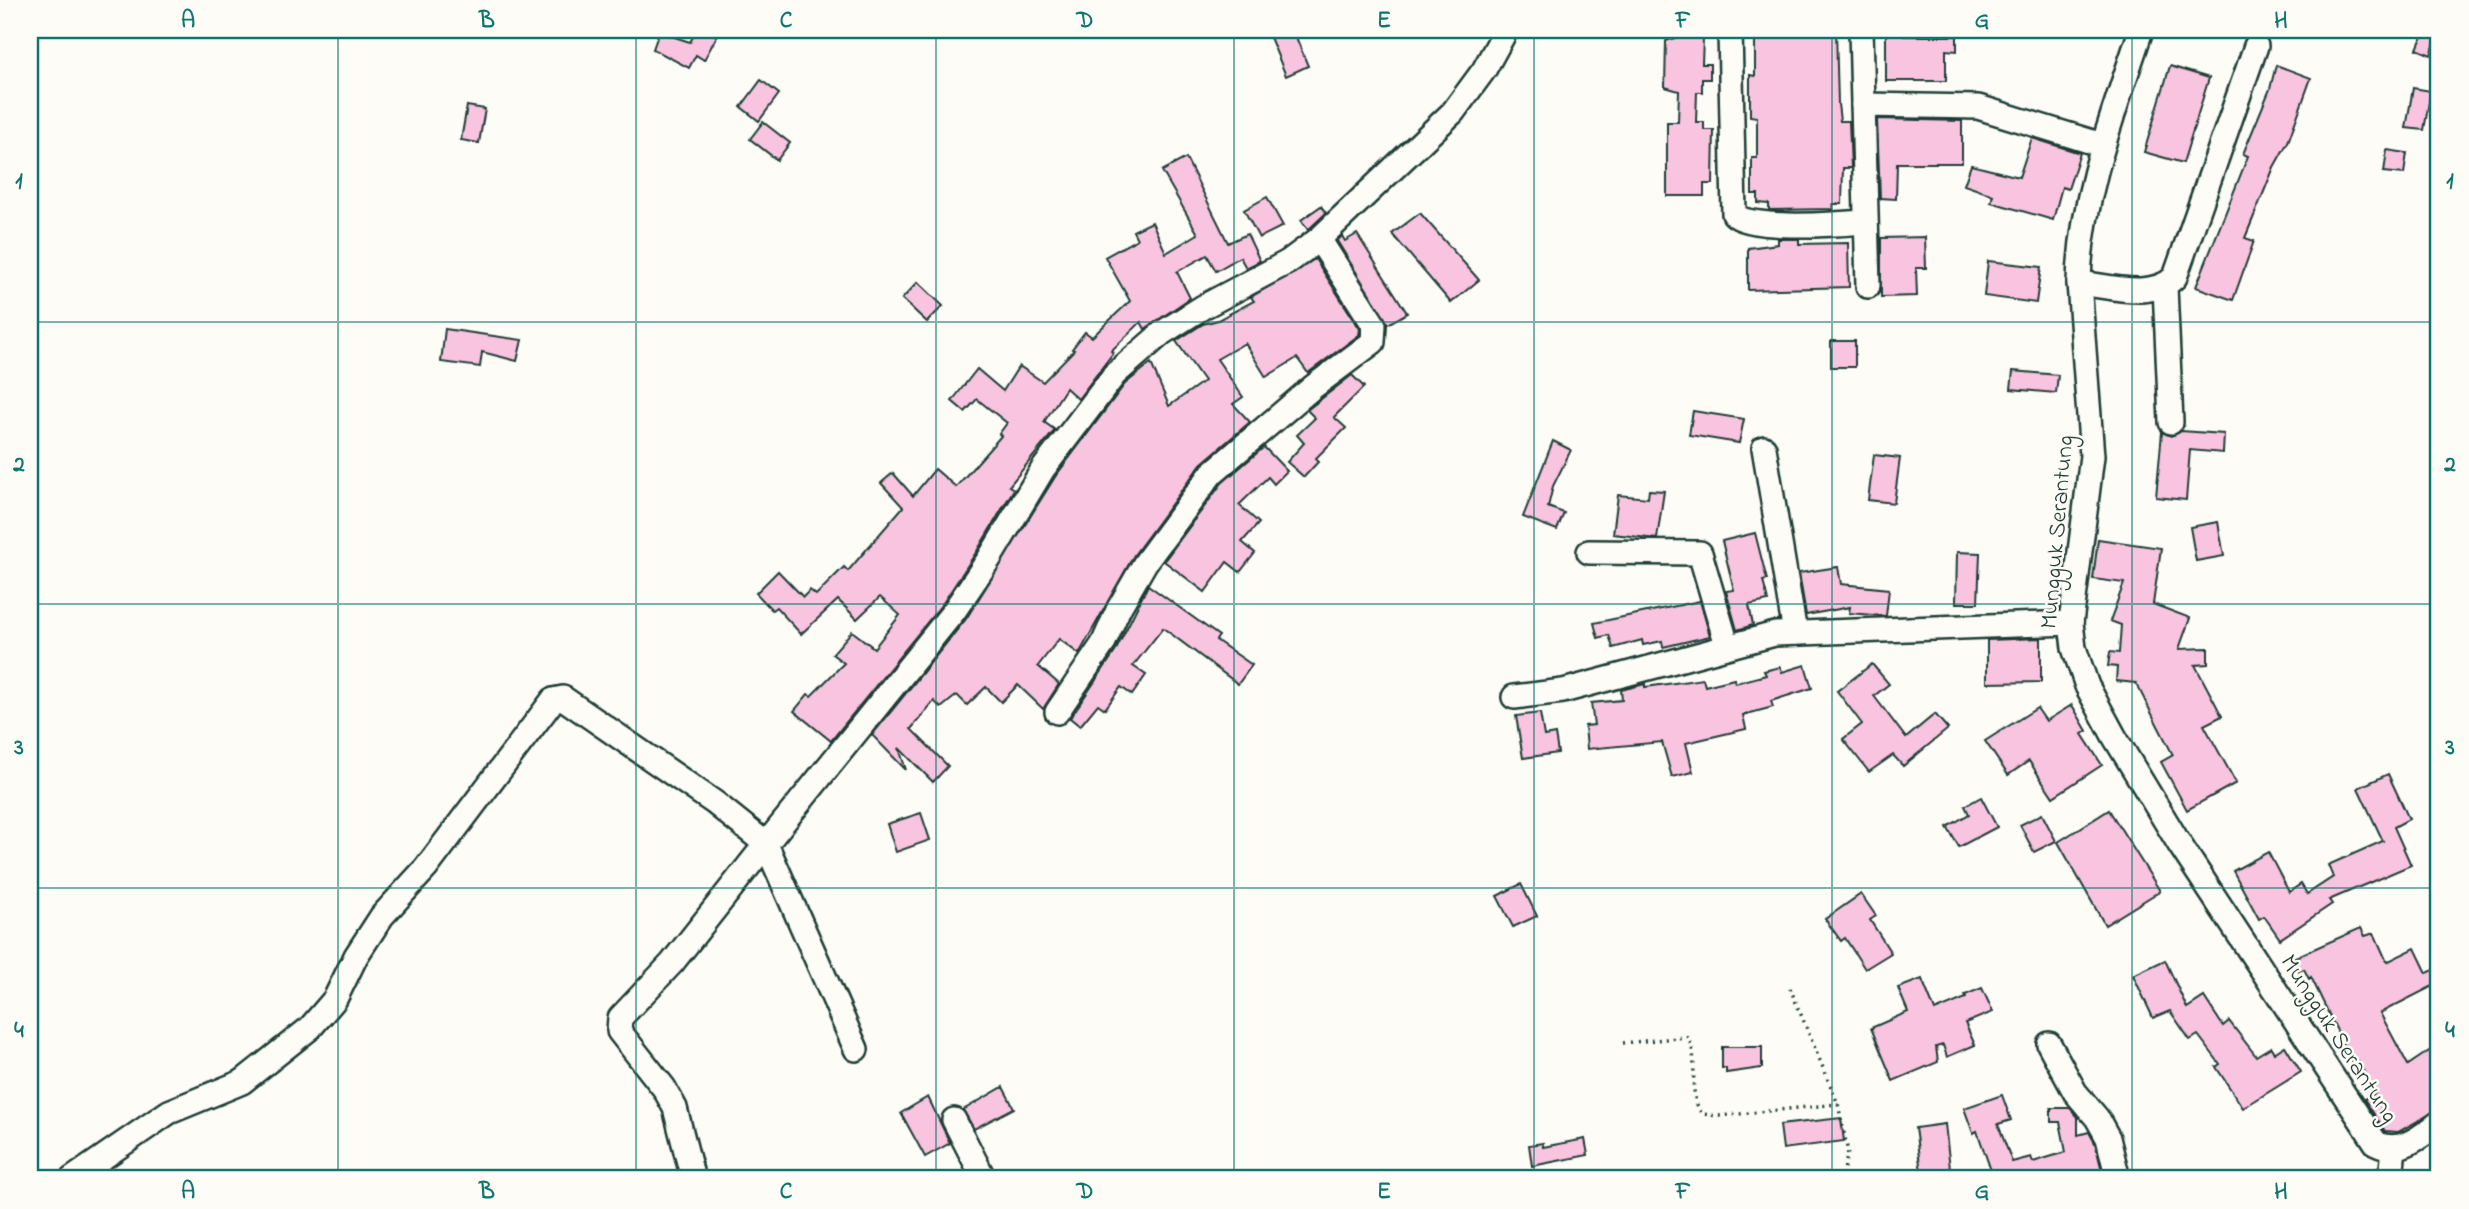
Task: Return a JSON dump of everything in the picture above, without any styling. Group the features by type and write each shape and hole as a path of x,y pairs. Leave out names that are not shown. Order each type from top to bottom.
{"street":[{"path":"693,1179 675,1108 619,1031 620,1018 672,963 954,611 1059,445 1115,374 1162,333 1203,307 1288,262 1319,239 1453,112 1484,69 1506,30"},
{"path":"1730,30 1734,214 1743,220 1757,222 1814,225 1864,222"},
{"path":"1861,30 1864,222 1868,286"},
{"name":"Mungguk Serantung","path":"2141,30 2102,145 2080,255 2079,283 2092,456 2071,622 2074,648 2087,686 2180,845 2376,1143 2393,1147 2409,1144 2439,1123"},
{"path":"2079,283 2152,290 2165,287 2175,277 2184,259 2256,47"},
{"path":"1863,105 1978,107 2102,145"},
{"path":"1057,712 1103,644 1145,563 1212,473 1313,387 1373,342 1374,325 1319,239"},
{"path":"2165,287 2171,422"},
{"path":"1765,448 1795,633"},
{"path":"1589,552 1700,553 1727,645"},
{"path":"1514,697 1563,691 1727,645 1795,633 2071,622"},
{"path":"72,1179 169,1112 242,1082 310,1028 335,999 356,956 382,916 426,868 553,700 563,698 628,741 766,844 856,1049"},
{"path":"2049,1044 2075,1092 2097,1118 2108,1138 2118,1179"},
{"path":"954,1120 984,1179"},
{"path":"2386,1179 2392,1169 2393,1147"}],"path":[{"path":"1790,988 1838,1104 1848,1153 1842,1179"},
{"path":"1623,1043 1687,1037 1692,1045 1692,1093 1702,1114 1719,1116 1838,1104"}],"building":[{"path":"697,30 705,30 717,36 704,60 696,55 689,68 653,49 659,32 690,42"},
{"path":"1267,30 1293,30 1308,66 1286,76"},
{"path":"1677,30 1695,30 1695,38 1703,38 1702,64 1710,64 1710,79 1702,79 1702,92 1697,92 1696,122 1704,122 1704,130 1714,130 1713,184 1704,184 1704,196 1667,196 1667,122 1678,122 1679,91 1665,87 1666,41 1677,37"},
{"path":"1755,30 1836,30 1838,104 1840,121 1849,121 1851,168 1843,168 1842,204 1833,204 1833,209 1769,210 1769,204 1758,203 1758,194 1752,194 1752,158 1757,158 1757,117 1750,116 1750,75 1755,76"},
{"path":"1886,30 1904,30 1904,36 1957,36 1957,51 1946,50 1946,81 1886,81"},
{"path":"2425,30 2439,30 2431,55 2417,49"},
{"path":"2276,65 2311,78 2288,142 2274,167 2245,238 2254,241 2233,300 2196,287 2248,156 2243,154 2270,89"},
{"path":"2170,66 2209,78 2183,163 2144,152"},
{"path":"761,80 779,94 759,121 741,107"},
{"path":"2413,88 2431,91 2424,130 2406,128"},
{"path":"467,106 485,109 479,143 461,140"},
{"path":"1877,119 1962,121 1962,163 1897,163 1896,199 1880,198"},
{"path":"763,122 790,143 777,160 750,139"},
{"path":"2032,138 2080,153 2068,189 2062,187 2053,220 1991,202 1993,195 1964,185 1971,165 2019,177"},
{"path":"2387,150 2407,153 2404,174 2384,172"},
{"path":"1186,158 1228,243 1247,234 1260,261 1246,268 1240,257 1216,271 1207,255 1177,272 1190,298 1145,329 1141,322 1111,351 1113,353 1078,399 1066,388 1044,422 1055,430 1009,486 1014,489 943,603 831,741 794,711 808,694 811,696 844,663 832,654 852,631 874,648 900,615 880,597 857,619 838,600 801,634 776,607 772,610 756,593 778,571 803,597 810,590 816,595 844,567 848,571 903,507 881,483 893,473 913,496 935,469 956,487 1001,436 999,434 1007,423 977,399 965,412 952,401 977,369 1003,391 1019,366 1043,382 1074,350 1072,349 1085,332 1092,337 1130,301 1105,257 1137,239 1133,231 1152,222 1166,253 1198,234 1162,171"},
{"path":"1267,197 1283,226 1259,238 1244,210"},
{"path":"1321,206 1326,213 1308,230 1301,220"},
{"path":"1420,213 1479,280 1451,303 1392,234"},
{"path":"1357,234 1407,313 1388,324 1337,241 1342,236 1345,241"},
{"path":"1925,237 1926,268 1916,268 1917,296 1881,297 1881,238"},
{"path":"1778,239 1799,239 1799,244 1848,243 1849,287 1748,290 1748,248 1778,244"},
{"path":"1315,259 1360,329 1359,335 1308,373 1297,358 1266,377 1245,343 1217,359 1243,397 1233,404 1250,422 1201,464 1134,555 1079,654 1059,639 1038,666 1059,684 1043,709 1018,685 1001,702 986,687 967,705 957,695 941,708 934,701 911,729 948,766 933,782 899,748 906,770 872,735 966,619 1055,477 1125,384 1151,363 1169,406 1204,381 1176,341 1203,324 1218,320 1254,301 1251,297"},
{"path":"1988,261 2041,267 2036,303 1984,296"},
{"path":"918,282 943,306 927,322 902,299"},
{"path":"445,329 522,340 517,361 482,352 480,367 441,362"},
{"path":"1831,341 1855,341 1855,367 1831,367"},
{"path":"2013,371 2058,375 2056,393 2011,389"},
{"path":"1352,375 1364,387 1334,417 1346,428 1315,459 1318,462 1304,477 1287,462 1304,443 1297,435 1315,418 1307,410"},
{"path":"1693,411 1744,419 1739,443 1689,435"},
{"path":"2181,431 2224,434 2223,453 2190,450 2186,500 2156,497 2162,432 2171,436"},
{"path":"1553,441 1571,450 1553,486 1548,507 1564,513 1557,530 1523,517"},
{"path":"1264,447 1287,471 1274,484 1268,477 1239,505 1259,523 1242,542 1255,553 1240,572 1227,562 1205,592 1164,561 1222,483"},
{"path":"1874,455 1900,458 1894,503 1868,500"},
{"path":"1649,490 1664,491 1657,539 1613,534 1618,495 1648,498"},
{"path":"2218,522 2224,556 2196,561 2190,527"},
{"path":"1755,533 1767,580 1763,581 1768,601 1749,605 1753,625 1737,630 1726,591 1734,590 1722,541"},
{"path":"2098,539 2161,548 2153,604 2190,618 2179,649 2208,648 2208,664 2195,665 2222,716 2204,725 2236,783 2187,810 2161,762 2173,755 2136,683 2116,681 2117,667 2108,666 2110,652 2119,653 2121,625 2110,621 2124,583 2093,579"},
{"path":"1957,552 1980,553 1978,603 1956,603"},
{"path":"1838,567 1841,584 1889,589 1886,616 1849,613 1850,607 1806,615 1799,573"},
{"path":"1148,585 1219,636 1216,640 1252,665 1238,684 1163,628 1133,666 1146,675 1132,695 1121,687 1105,709 1098,704 1080,726 1070,718 1115,652"},
{"path":"1700,601 1710,636 1663,647 1662,641 1643,645 1642,640 1613,648 1609,635 1598,638 1594,623"},
{"path":"2041,638 2041,682 1987,683 1987,640"},
{"path":"1872,664 1889,684 1874,696 1906,738 1935,714 1948,729 1903,766 1893,755 1869,772 1843,739 1862,724 1837,691"},
{"path":"1805,665 1812,688 1771,701 1773,707 1743,715 1746,729 1686,743 1693,772 1672,777 1662,742 1587,749 1585,726 1594,725 1591,703 1622,700 1621,690 1645,684 1645,687 1703,679 1705,686 1734,679 1735,683 1766,675 1764,671 1780,667 1782,672"},
{"path":"2072,705 2087,731 2082,734 2102,765 2053,797 2029,761 2008,775 1985,741 2037,708 2046,721"},
{"path":"1540,713 1544,736 1555,734 1558,753 1523,758 1516,716"},
{"path":"2388,774 2409,819 2394,827 2411,865 2329,900 2332,904 2280,939 2264,916 2259,919 2233,871 2268,852 2289,892 2301,884 2307,894 2333,877 2328,865 2383,841 2358,788"},
{"path":"1981,797 1997,827 1959,847 1947,827 1969,814 1965,806"},
{"path":"2109,810 2160,891 2105,925 2058,842"},
{"path":"921,813 930,840 896,852 887,824"},
{"path":"2042,814 2056,841 2034,852 2020,825"},
{"path":"1521,884 1537,916 1513,927 1497,896"},
{"path":"1861,894 1876,916 1870,920 1891,953 1865,969 1845,938 1841,941 1825,919"},
{"path":"2361,928 2365,936 2374,933 2387,962 2415,948 2427,973 2439,968 2439,983 2380,1013 2408,1065 2429,1051 2439,1065 2439,1109 2398,1132 2385,1131 2364,1099 2375,1093 2358,1061 2353,1064 2311,977 2309,979 2304,969 2299,971 2293,958"},
{"path":"2165,960 2187,1008 2204,997 2223,1026 2229,1021 2256,1056 2271,1047 2274,1053 2285,1046 2301,1072 2243,1108 2216,1067 2220,1064 2198,1035 2190,1040 2170,1011 2153,1018 2133,975"},
{"path":"1922,979 1935,1011 1982,988 1993,1012 1965,1023 1975,1045 1947,1057 1943,1045 1936,1047 1938,1062 1893,1081 1871,1028 1908,1012 1898,988"},
{"path":"1722,1047 1762,1047 1762,1068 1726,1073 1726,1068 1722,1068"},
{"path":"1003,1087 1014,1108 974,1129 963,1110"},
{"path":"2002,1095 2011,1120 1998,1124 2012,1162 2031,1157 2033,1162 2066,1152 2060,1122 2051,1122 2051,1108 2070,1108 2078,1117 2078,1135 2089,1132 2095,1143 2103,1175 2081,1179 1994,1179 1977,1131 1973,1133 1964,1108"},
{"path":"928,1097 950,1143 925,1157 901,1113"},
{"path":"1841,1118 1844,1141 1783,1149 1780,1125"},
{"path":"1945,1124 1951,1177 1922,1179 1915,1128"},
{"path":"1585,1139 1588,1155 1532,1166 1529,1145 1543,1143 1543,1147"}]}
